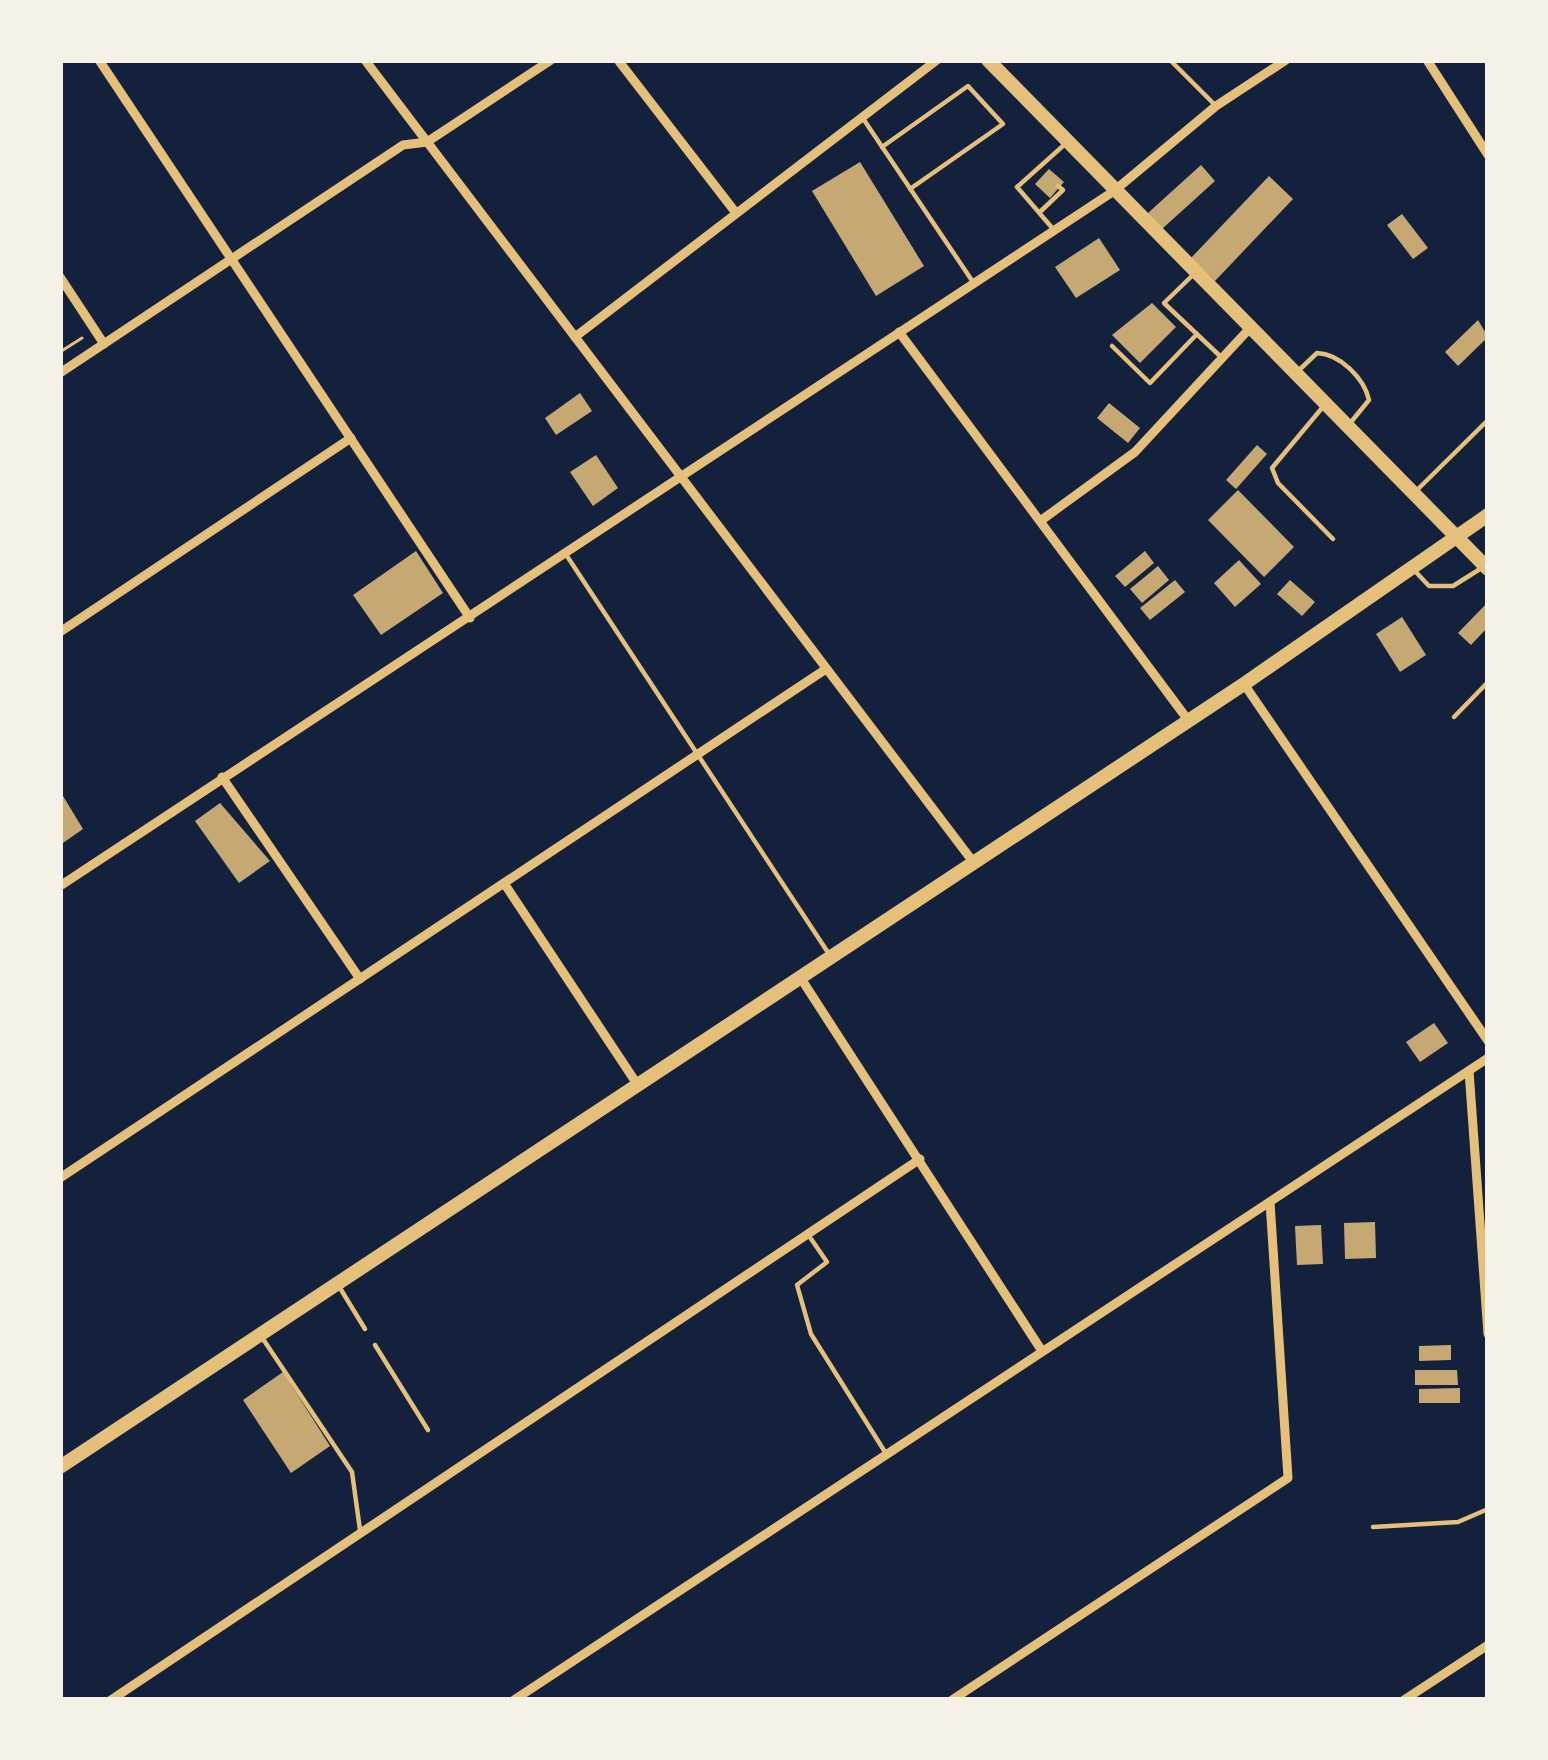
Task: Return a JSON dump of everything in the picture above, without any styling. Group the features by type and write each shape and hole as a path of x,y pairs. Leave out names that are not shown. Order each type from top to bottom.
{"main road":[{"path":"988,60 1487,567"},
{"path":"60,1467 1244,684 1488,514"}],"street":[{"path":"99,60 470,618"},
{"path":"365,60 974,862"},
{"path":"60,373 403,145 427,142 551,60"},
{"path":"618,60 736,213"},
{"path":"575,337 937,60"},
{"path":"60,886 1114,191 1216,106 1286,60"},
{"path":"1427,60 1488,155"},
{"path":"60,278 104,344"},
{"path":"1042,519 1135,452 1250,328"},
{"path":"899,332 1188,720"},
{"path":"60,632 351,438"},
{"path":"60,1178 826,670"},
{"path":"1244,684 1488,1041"},
{"path":"222,777 360,979"},
{"path":"504,883 637,1084"},
{"path":"800,977 1040,1348"},
{"path":"514,1700 1040,1348 1488,1058"},
{"path":"1469,1071 1488,1334"},
{"path":"111,1700 920,1159"},
{"path":"952,1700 1288,1478 1270,1202"},
{"path":"1404,1700 1488,1645"}],"lane":[{"path":"1170,60 1216,106"},
{"path":"882,147 968,86 1004,124 910,189"},
{"path":"862,117 974,283"},
{"path":"1054,230 1017,187 1067,142"},
{"path":"1040,211 1063,190 1058,186"},
{"path":"1195,272 1164,303 1222,358"},
{"path":"1112,346 1150,383 1197,334"},
{"path":"1295,373 1317,353 1327,353 1362,383 1369,400 1347,426"},
{"path":"1325,404 1272,468 1278,483 1333,539"},
{"path":"1415,492 1488,420"},
{"path":"565,554 830,956"},
{"path":"1412,566 1429,586 1453,586 1487,567"},
{"path":"1454,717 1488,682"},
{"path":"807,1233 827,1262 796,1285 811,1334 885,1452"},
{"path":"337,1283 365,1329"},
{"path":"259,1335 352,1472 360,1530"},
{"path":"375,1345 428,1430"},
{"path":"1373,1527 1458,1522 1488,1509"}],"path":[{"path":"60,352 83,337"}],"building":[{"path":"860,162 924,266 876,296 812,191"},
{"path":"1201,165 1215,181 1162,229 1148,213"},
{"path":"1049,169 1064,182 1050,198 1035,184"},
{"path":"1269,176 1293,199 1215,281 1191,258"},
{"path":"1402,214 1428,248 1413,259 1387,225"},
{"path":"1099,238 1120,270 1076,298 1055,267"},
{"path":"1152,303 1176,327 1140,363 1112,335"},
{"path":"1478,320 1488,337 1458,366 1445,352"},
{"path":"580,393 592,411 556,435 545,418"},
{"path":"1109,403 1140,428 1128,443 1097,418"},
{"path":"1257,445 1267,454 1236,489 1226,480"},
{"path":"596,455 618,488 593,506 570,472"},
{"path":"1238,490 1294,547 1264,577 1208,520"},
{"path":"416,551 443,593 381,635 353,595"},
{"path":"1145,551 1154,563 1125,587 1115,576"},
{"path":"1239,560 1261,584 1235,607 1214,583"},
{"path":"1158,566 1169,580 1142,603 1130,589"},
{"path":"1175,580 1185,592 1150,620 1140,608"},
{"path":"1290,580 1315,602 1302,616 1277,594"},
{"path":"1488,602 1488,627 1471,645 1458,633"},
{"path":"1402,617 1426,655 1400,672 1376,634"},
{"path":"60,791 83,829 60,845"},
{"path":"220,803 270,861 239,883 195,821"},
{"path":"1434,1023 1448,1043 1420,1062 1406,1042"},
{"path":"1375,1222 1376,1258 1345,1259 1344,1223"},
{"path":"1321,1225 1323,1264 1297,1265 1295,1226"},
{"path":"1451,1345 1451,1360 1419,1361 1419,1346"},
{"path":"1415,1370 1457,1370 1458,1385 1415,1385"},
{"path":"283,1372 330,1446 291,1473 243,1400"},
{"path":"1460,1388 1460,1403 1419,1403 1419,1389"}]}
